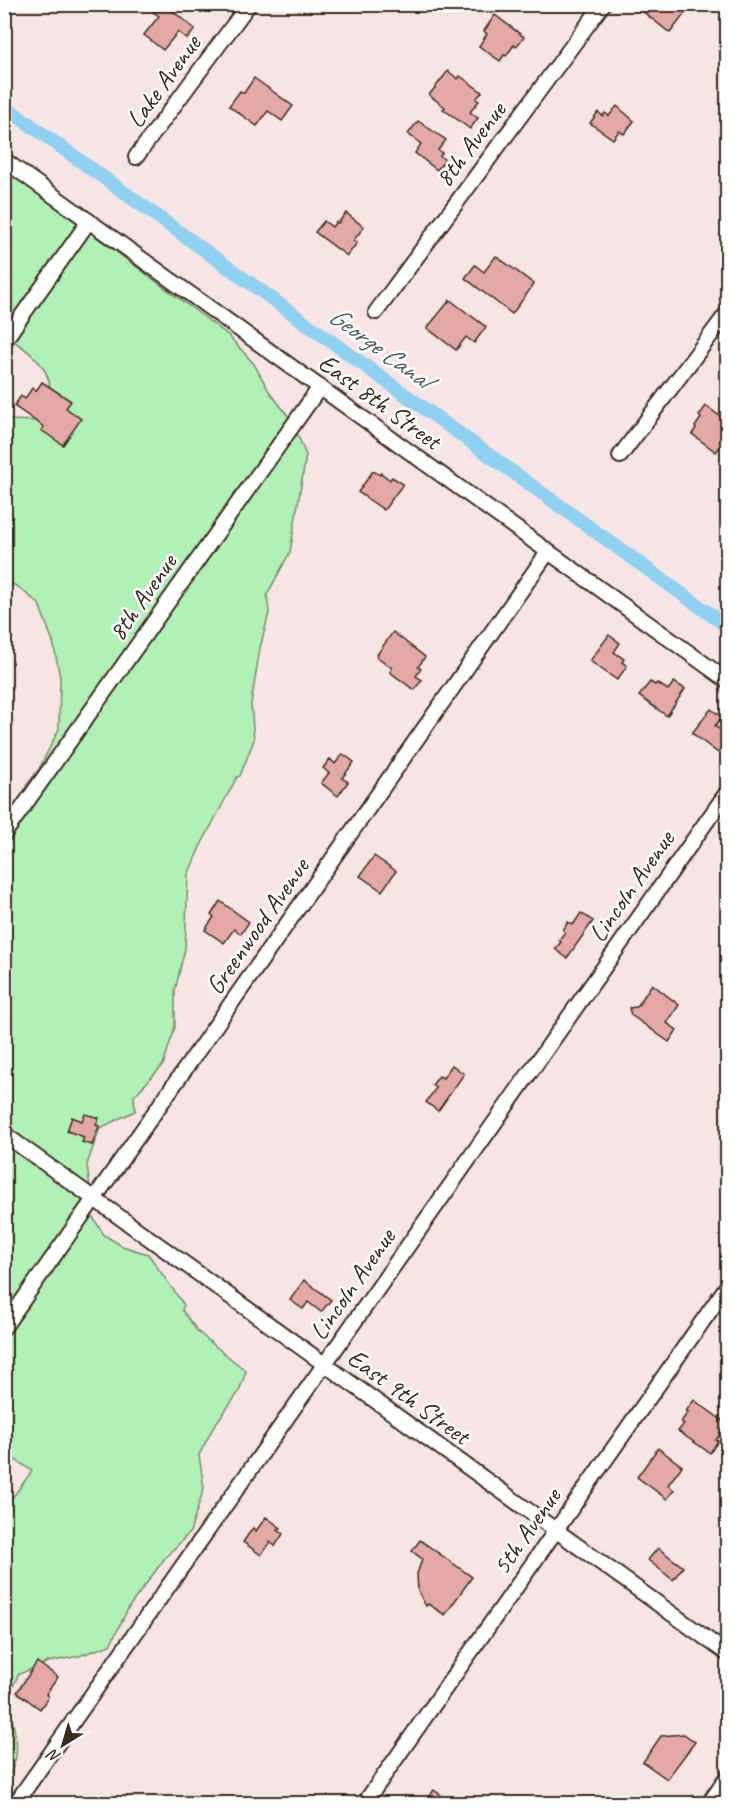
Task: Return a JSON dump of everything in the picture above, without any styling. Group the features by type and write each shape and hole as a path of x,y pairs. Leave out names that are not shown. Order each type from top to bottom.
{"street":[{"name":"Lake Avenue","path":"136,157 249,4"},
{"name":"8th Avenue","path":"376,312 603,4"},
{"name":"East 8th Street","path":"4,160 728,681"},
{"path":"4,341 89,221"},
{"path":"620,456 728,312"},
{"name":"8th Avenue","path":"4,834 320,387"},
{"name":"Greenwood Avenue","path":"4,1327 548,552"},
{"name":"Lincoln Avenue","path":"15,1803 728,791"},
{"name":"East 9th Street","path":"4,1134 728,1654"},
{"name":"5th Avenue","path":"364,1803 728,1286"},
{"path":"710,1803 728,1778"}],"green space":[{"path":"5,169 228,335 254,364 269,391 292,421 306,455 290,552 267,595 269,613 260,648 251,704 254,740 240,776 237,777 200,847 188,875 185,949 175,990 175,1027 163,1065 134,1096 135,1111 100,1128 87,1164 91,1196 89,1211 104,1235 122,1246 148,1254 184,1305 182,1310 198,1332 246,1371 239,1392 214,1426 199,1455 204,1488 190,1532 165,1558 129,1607 110,1645 79,1656 48,1662 19,1674 6,1700 15,1732 16,1752 15,1762 5,1782 4,1492 13,1497 32,1471 4,1452 5,853 26,786 39,769 59,729 60,677 53,642 39,604 5,580 5,420 40,421 50,389 49,380 41,364 20,345 5,336"}],"building":[{"path":"159,4 164,4 195,29 187,39 178,32 163,50 144,35 159,16 153,12"},
{"path":"645,4 692,4 670,33 641,10"},
{"path":"495,15 524,37 500,61 479,46 487,34 484,31"},
{"path":"448,71 458,79 460,76 482,92 476,99 479,101 470,112 478,118 470,129 443,109 445,107 429,95"},
{"path":"254,78 293,106 282,121 268,111 257,126 229,106 240,91 244,93"},
{"path":"617,106 634,121 624,134 619,131 613,139 590,123 598,112 603,116 605,113 609,116"},
{"path":"418,121 446,140 438,150 442,153 440,156 445,160 437,170 415,153 421,144 408,134"},
{"path":"346,213 364,227 353,241 357,243 347,256 315,232 324,221 332,227"},
{"path":"496,256 534,284 512,314 465,278 475,265 484,272"},
{"path":"450,300 486,327 474,343 466,337 456,350 427,328"},
{"path":"42,382 71,401 66,408 81,419 63,445 41,430 44,427 14,406 21,396 25,399 32,388 36,391"},
{"path":"706,406 728,422 728,437 716,452 692,434"},
{"path":"373,471 380,475 381,473 390,480 392,477 403,484 384,510 358,492"},
{"path":"393,632 425,657 418,667 421,669 416,676 422,680 414,690 390,672 392,668 376,656"},
{"path":"609,635 620,643 614,652 624,659 622,662 627,666 617,680 590,661"},
{"path":"650,682 655,685 657,683 668,690 674,682 685,689 667,716 639,696"},
{"path":"711,709 722,717 715,726 725,733 723,736 728,740 718,753 692,733"},
{"path":"343,754 354,762 342,778 348,782 338,796 321,783 329,773 323,768 330,759 335,764"},
{"path":"374,856 396,871 382,891 360,876"},
{"path":"220,901 249,922 241,934 234,929 224,943 205,930 214,917 211,915"},
{"path":"581,913 593,921 567,958 555,949 561,942 559,940 568,922 573,925"},
{"path":"652,984 679,1005 667,1023 677,1030 669,1042 631,1015 629,1008 637,1007"},
{"path":"452,1065 464,1074 438,1111 426,1102 436,1088 432,1085 439,1076 443,1078"},
{"path":"85,1114 99,1118 96,1125 99,1126 92,1145 82,1142 84,1137 67,1131 72,1117 82,1121"},
{"path":"304,1280 331,1300 321,1312 308,1302 303,1309 290,1300"},
{"path":"694,1400 727,1424 710,1453 678,1431 684,1424 681,1422"},
{"path":"658,1448 682,1466 668,1485 674,1490 667,1499 637,1477"},
{"path":"266,1517 281,1528 278,1530 283,1534 275,1546 270,1542 261,1555 243,1542 253,1528 256,1531"},
{"path":"420,1540 472,1577 445,1615 428,1604 426,1606 418,1591 417,1574 422,1559 412,1551"},
{"path":"658,1548 683,1567 673,1580 648,1560"},
{"path":"37,1662 58,1677 46,1694 47,1699 40,1709 17,1692"},
{"path":"684,1734 695,1742 667,1779 643,1762 661,1736"},
{"path":"434,1790 452,1803 424,1803"}],"waterway":[{"name":"George Canal","path":"4,106 728,627"}]}
